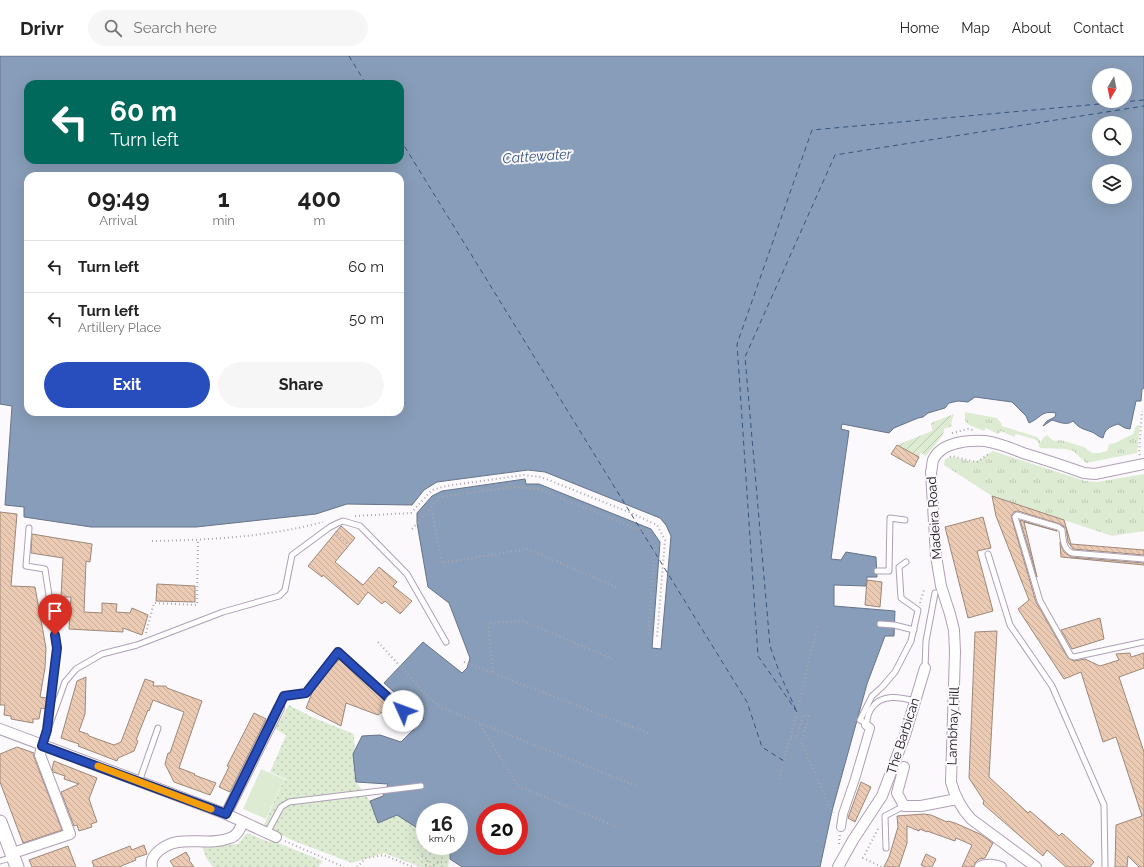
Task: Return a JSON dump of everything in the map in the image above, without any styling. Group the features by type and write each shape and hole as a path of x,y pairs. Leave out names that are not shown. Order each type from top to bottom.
{"street":[{"name":"Madeira Road","path":"955,652 954,630 941,586 937,563 931,472 934,460 940,452 956,444 971,441 987,442 1084,473 1095,474 1143,464"},
{"name":"Lambhay Hill","path":"955,652 951,782 957,798 962,809 971,819 1036,867"},
{"name":"The Barbican","path":"838,867 852,840 882,796 905,735 925,668"},
{"path":"226,814 279,708"},
{"path":"841,827 843,814 855,780 870,728 866,724"},
{"path":"0,729 226,814 272,835"},
{"path":"0,822 15,859 70,834 40,755 42,746"},
{"path":"904,767 897,794 904,806 921,806 957,798"},
{"path":"151,866 152,859 157,851 167,846 176,842 200,842 230,838 235,836 243,822"},
{"path":"980,867 982,865 990,864 1001,867"}],"lane":[{"path":"1144,559 1072,553 1064,545 1062,530 1058,527 1017,515 1015,517 1044,608 1070,656 1074,657 1144,642"},
{"path":"877,571 889,571 890,518 905,520"},
{"path":"42,746 65,682 76,669 102,654 131,647 223,612 279,596 285,590 292,555 330,527 343,521 360,526 407,574 446,642"},
{"path":"29,528 26,566 45,569 57,648 47,730"},
{"path":"988,554 1010,626 1052,686 1104,805 1105,867"},
{"path":"906,562 899,567 901,598 918,610 911,641 895,672 872,696 860,720 866,724 871,709 882,699 893,697 915,702"},
{"name":"The Barbican","path":"925,668 926,641 934,593"},
{"path":"880,624 894,625 914,630"},
{"path":"279,708 284,696 306,693 338,652 403,711"},
{"path":"139,782 158,728"},
{"path":"272,835 281,807 289,802 421,786"},
{"path":"886,848 885,816 904,806"},
{"path":"0,861 15,859"}],"path":[{"path":"1142,411 1139,453 1143,464"},
{"path":"950,435 955,432 968,429 976,431"},
{"path":"350,516 411,513 432,490 446,486 524,475 541,477 632,513 657,525 665,540 658,638"},
{"path":"412,529 440,497 515,487 539,489 647,533 655,546 648,636"},
{"path":"431,508 442,563 528,549 616,587"},
{"path":"152,541 198,540 274,532 302,528 324,522"},
{"path":"131,647 144,639 154,603 197,605 198,540"},
{"path":"918,610 924,590"},
{"path":"493,672 488,624 523,621 613,659"},
{"path":"779,779 817,628"},
{"path":"378,642 431,700 440,707 479,724 639,787"},
{"path":"464,662 648,733"},
{"path":"790,738 796,739 803,715 808,716 802,742 832,811 841,827 838,846"},
{"path":"479,724 518,786 617,827"},
{"path":"882,867 863,858 885,816"},
{"path":"272,835 344,867"},
{"path":"357,867 366,858 384,855 413,867"},
{"path":"422,856 428,860 425,867"},
{"path":"430,867 436,863 443,862"}],"green space":[{"path":"965,412 997,418 1002,426 1037,437 1041,442 1047,435 1055,441 1061,440 1084,447 1092,453 1107,451 1109,444 1115,443 1133,434 1136,426 1140,425 1137,453 1086,463 1073,451 1066,449 1040,448 1037,440 1016,434 1014,437 1001,431 998,434 986,428 984,431 969,425 965,421"},
{"path":"954,414 951,424 952,426 944,429 943,435 926,456 921,453 919,457 897,445 932,431 931,423"},
{"path":"993,451 1085,481 1097,482 1144,474 1144,531 1112,536 992,496 944,465 945,459 958,458 973,462 983,458"},
{"path":"289,705 312,717 354,734 356,782 370,801 378,823 397,815 416,827 416,855 449,855 448,867 420,867 384,853 352,863 289,839 264,825 284,779 290,781 270,772 286,735 275,729"},
{"path":"261,769 284,779 266,819 243,809"},
{"path":"247,833 269,842 273,841 323,861 318,867 213,867 206,858 202,846 238,844"}],"water":[{"name":"Cattewater","path":"0,56 1144,56 1144,388 1142,389 1141,401 1136,401 1130,429 1118,424 1112,426 1105,432 1103,438 1081,428 1073,421 1060,423 1052,420 1043,426 1047,421 1055,417 1056,413 1051,412 1044,414 1029,423 1026,416 1012,402 975,397 968,402 958,401 949,403 945,408 928,413 923,417 894,428 889,433 842,424 841,429 849,431 831,559 841,560 846,552 876,557 877,577 867,577 866,586 834,585 834,606 895,611 894,636 885,636 867,684 832,811 820,867 462,867 450,859 450,855 468,855 468,803 416,803 416,827 397,815 378,823 370,801 383,796 388,784 356,782 353,754 362,736 380,735 401,742 424,719 384,683 423,642 462,673 467,668 470,658 449,603 428,587 417,523 417,513 432,496 442,491 525,479 526,484 539,484 651,529 660,542 652,648 661,649 671,536 666,525 660,518 545,472 528,470 437,482 424,490 412,505 347,504 316,514 196,527 91,527 24,517 24,507 5,505 12,406 0,404"}],"building":[{"path":"897,445 919,457 914,467 891,454"},
{"path":"992,496 1064,520 1071,544 1144,550 1144,555 1073,549 1068,542 1066,528 1060,524 1018,511 1014,512 1011,516 1036,602 1068,658 1074,661 1085,659 1100,666 1119,660 1116,654 1130,653 1131,657 1144,653 1144,668 1119,677 1144,752 1144,867 1139,867 1128,856 1127,867 1115,867 1116,825 1142,816 1116,737 1103,742 1081,672 1064,679 1018,609 1029,600 996,516"},
{"path":"0,512 17,514 11,586 35,587 46,648 45,668 40,697 47,698 46,709 41,708 39,719 33,719 33,723 11,719 11,716 4,715 5,705 0,705"},
{"path":"983,517 991,548 977,551 993,611 968,618 945,527"},
{"path":"1020,520 1057,531 1024,522 1037,577"},
{"path":"341,526 355,538 335,562 363,585 379,567 397,582 393,586 412,601 400,614 385,601 382,604 368,592 358,605 323,575 322,577 308,566"},
{"path":"32,534 92,544 90,562 86,561 84,612 102,613 102,603 117,604 116,612 130,613 132,608 148,615 142,635 123,628 123,632 69,629 71,597 61,597 63,558 31,553"},
{"path":"1060,542 1064,552 1071,557 1144,563 1144,565 1061,557"},
{"path":"867,580 882,582 880,607 865,605"},
{"path":"157,584 195,586 195,602 156,601"},
{"path":"1100,618 1104,639 1072,649 1061,630"},
{"path":"997,631 989,777 1028,813 1030,811 1059,836 1062,833 1094,862 1090,867 1066,867 1047,850 1043,856 983,804 984,801 969,778 975,632"},
{"path":"340,659 390,706 378,715 346,703 341,726 306,708 314,688 330,668"},
{"path":"86,677 85,714 79,731 114,745 121,742 145,679 154,682 153,686 166,686 167,688 202,701 179,768 216,783 210,795 174,782 165,764 184,712 153,700 136,740 138,741 134,751 118,758 117,761 78,746 79,744 61,738 77,681"},
{"path":"254,713 266,719 230,792 219,787 229,767 227,766"},
{"path":"17,747 34,753 34,757 62,830 23,843 0,782 0,754"},
{"path":"54,761 97,778 89,799 97,822 91,824 92,827 79,831 77,825 74,826 61,792 79,784 64,779 65,776 53,772 52,769"},
{"path":"861,782 871,787 855,822 848,818"},
{"path":"924,814 931,815 947,822 955,823 980,834 993,843 985,858 979,859 975,863 974,867 962,867 972,845 956,838 955,841 907,826 907,843 899,867 884,867 889,857 898,827 897,816"},
{"path":"144,845 147,854 135,858 136,860 119,867 94,867 92,861 130,846 132,850"},
{"path":"68,846 76,867 32,867 29,860"},
{"path":"186,852 194,867 174,867 170,861"},
{"path":"926,854 936,859 932,867 925,867 921,865"}],"ferry route":[{"path":"349,56 364,80"},
{"path":"797,712 758,656 737,344 812,130 1144,100"},
{"path":"796,710 780,674 770,646 745,357 835,155 1144,106"},
{"path":"404,145 747,702 762,747 784,761"}],"slow traffic":[{"path":"98,766 211,809"}],"route":[{"path":"55,635 57,648 47,730 42,746 226,814 284,696 306,693 338,652 403,711"}]}
